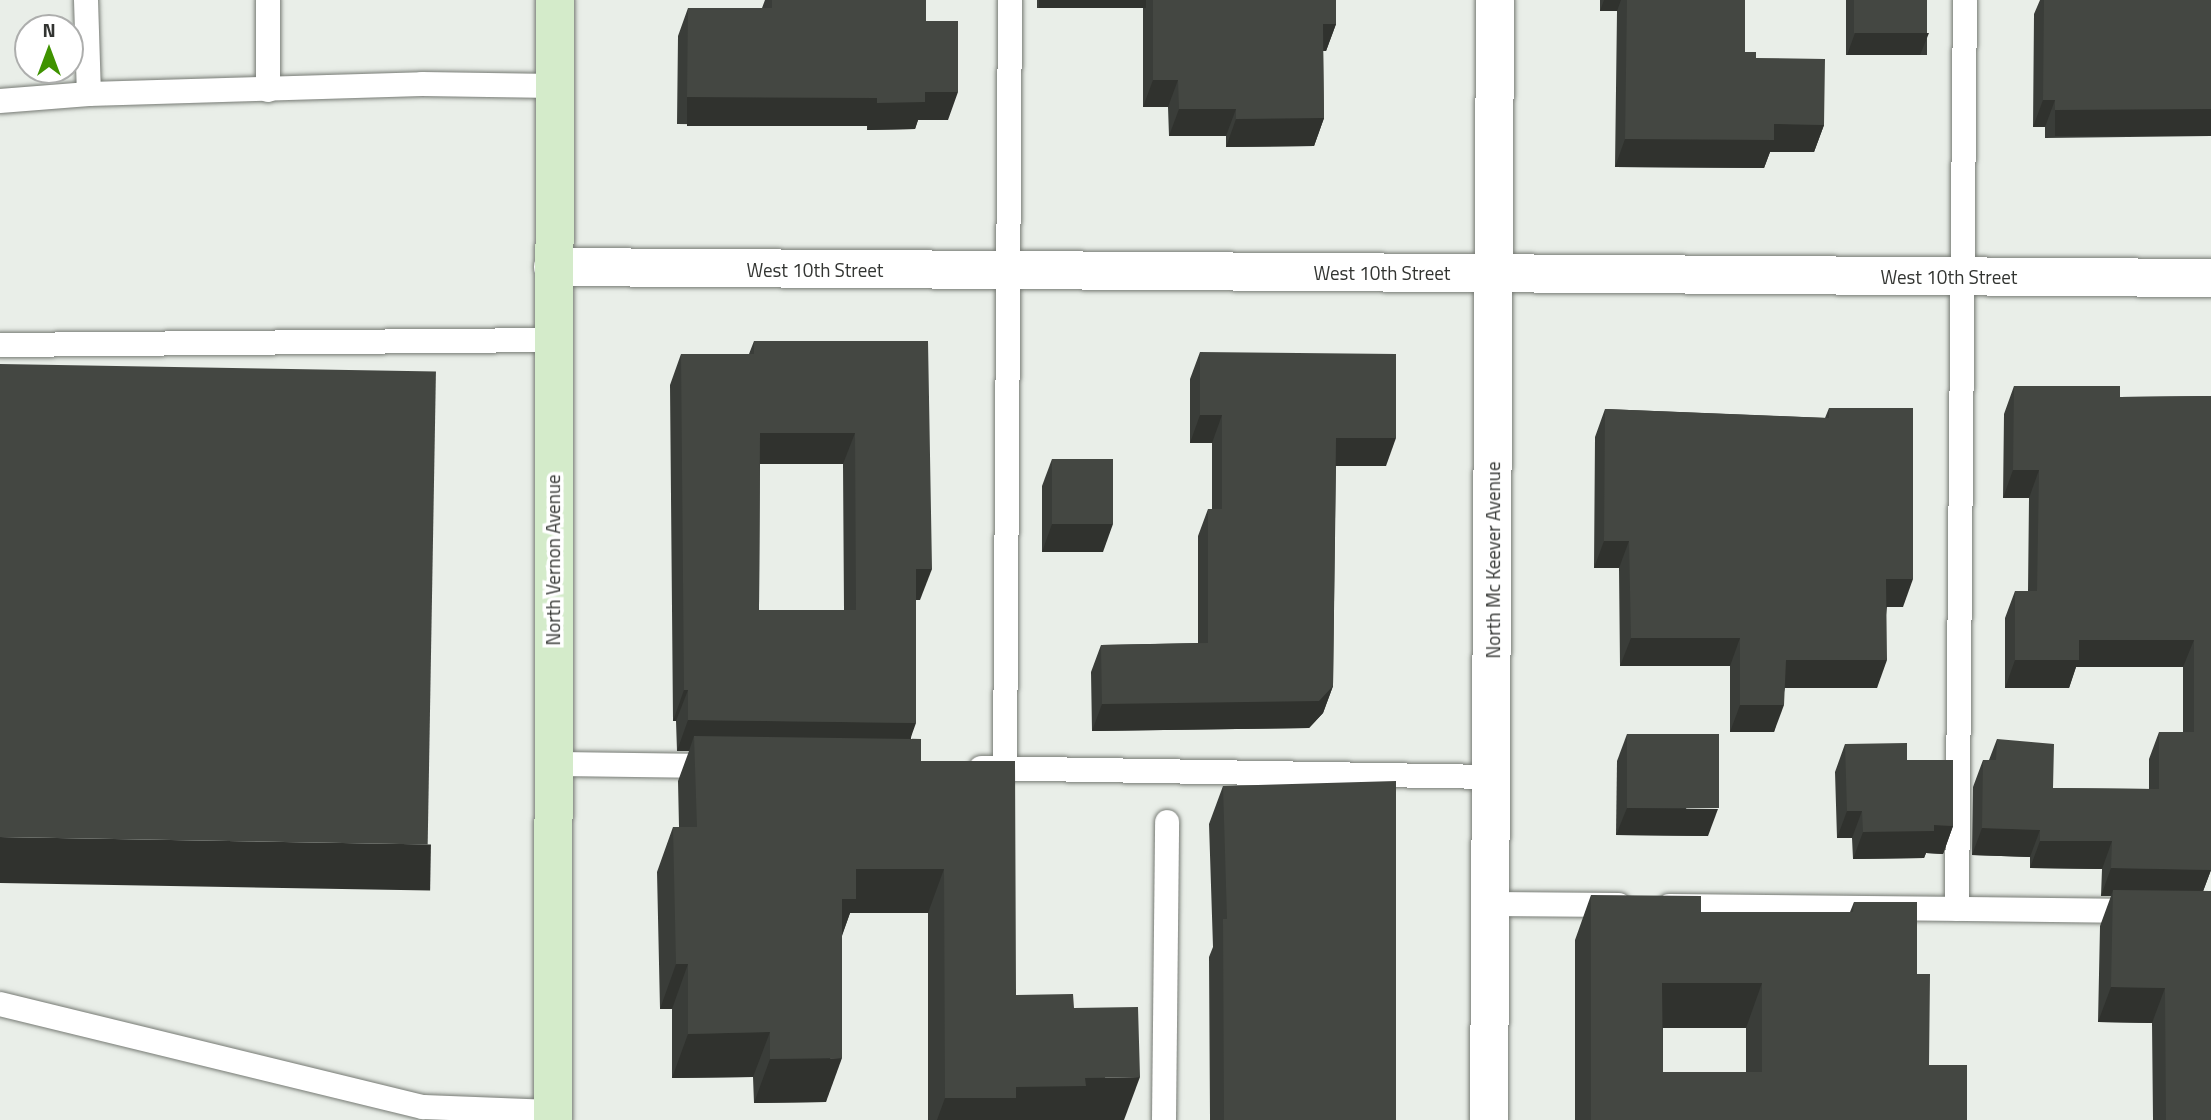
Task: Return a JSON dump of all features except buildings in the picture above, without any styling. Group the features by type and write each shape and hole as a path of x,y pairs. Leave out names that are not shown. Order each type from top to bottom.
{"street":[{"name":"North Vernon Avenue","path":"553,1116 555,0"},
{"name":"North Mc Keever Avenue","path":"1489,1120 1495,0"},
{"name":"West 10th Street","path":"553,267 2211,278"}],"lane":[{"path":"86,0 89,94"},
{"path":"268,0 268,90"},
{"path":"1004,769 1010,0"},
{"path":"1956,909 1965,0"},
{"path":"0,101 89,94 422,84 555,86"},
{"path":"0,345 553,341"},
{"path":"552,764 744,766"},
{"path":"950,768 1491,777"},
{"path":"1164,1120 1167,822"},
{"path":"1491,904 2157,911"},
{"path":"0,1004 423,1107 553,1116"}]}
